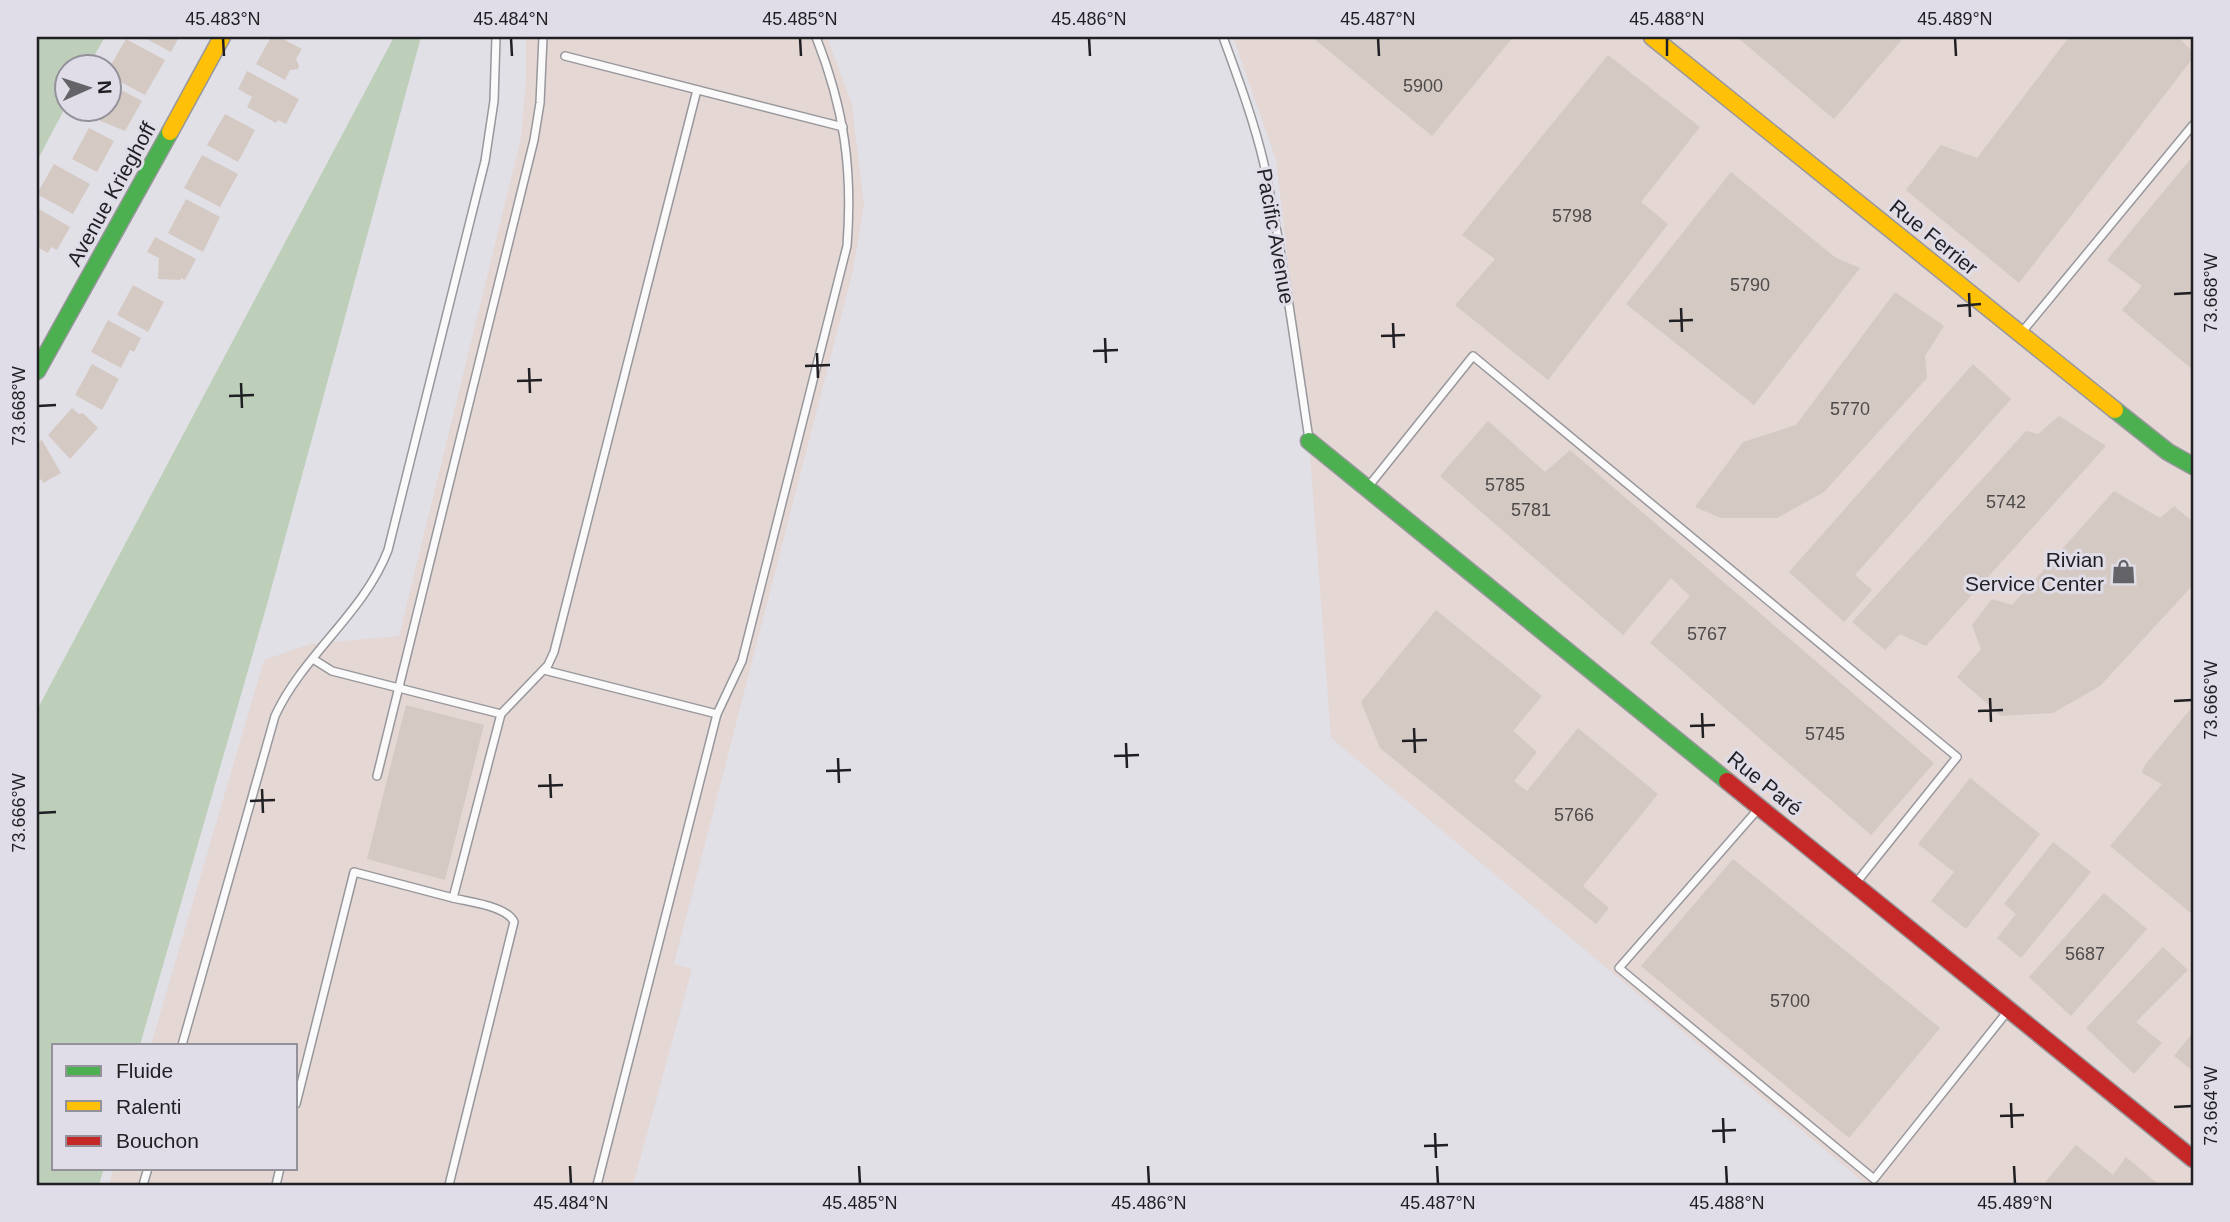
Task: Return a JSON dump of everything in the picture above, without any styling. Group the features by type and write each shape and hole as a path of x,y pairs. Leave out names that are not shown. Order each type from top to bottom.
{"street":[{"name":"Avenue Krieghoff","path":"37,371 222,37"},
{"name":"Rue Ferrier","path":"1652,37 2168,452 2193,466"},
{"name":"Rue Paré","path":"1309,441 2193,1159"}],"lane":[{"path":"182,1044 275,716 281,702 374,580 388,550 485,161 494,101 496,37"},
{"path":"377,776 534,140 540,103 543,37"},
{"path":"597,1185 717,714 742,661 847,246 850,201 848,153 837,98 816,37"},
{"name":"Pacific Avenue","path":"1223,37 1242,88 1264,163 1309,441"},
{"path":"565,56 843,127"},
{"path":"453,898 501,714 544,670 554,652 697,90"},
{"path":"2021,334 2193,125"},
{"path":"1367,488 1473,356 1957,757 1856,884"},
{"path":"313,659 332,671 501,714"},
{"path":"544,670 717,714"},
{"path":"1760,807 1619,968 1874,1179 2010,1009"},
{"path":"298,1096 354,872 505,911 514,922 449,1185"}],"shaded area":[{"path":"526,37 827,37 852,105 864,205 853,270 674,964 692,969 633,1185 109,1185 113,1170 298,1170 298,1044 151,1044 264,660 310,644 399,636 521,138 526,82"},
{"path":"1233,37 2193,37 2193,1185 1867,1185 1331,738 1309,441 1276,160"}],"green space":[{"path":"37,37 105,37 96,52 52,52 52,122 58,122 37,161"},
{"path":"394,37 421,37 266,608 140,1044 52,1044 52,1170 103,1170 99,1185 37,1185 37,710"}],"building":[{"path":"143,37 179,37 171,52"},
{"path":"271,37 279,37 302,49 296,59 298,69 290,70 285,80 256,64"},
{"path":"1312,37 1513,37 1432,136"},
{"path":"1737,37 1904,37 1834,119"},
{"path":"2069,37 2178,37 2193,52 2193,58 2019,283 1906,190 1941,145 1977,158"},
{"path":"126,39 165,60 145,95 122,83 122,52 118,52"},
{"path":"1608,55 1700,127 1641,202 1668,224 1548,380 1455,305 1495,259 1462,235"},
{"path":"247,71 299,99 286,124 278,120 276,123 247,107 252,97 238,89"},
{"path":"122,90 142,101 125,131 103,122 122,122"},
{"path":"225,114 255,130 238,162 207,145"},
{"path":"89,128 114,141 97,172 72,159"},
{"path":"202,155 238,174 220,207 184,188"},
{"path":"2193,156 2193,370 2122,310 2142,286 2107,260"},
{"path":"54,164 90,184 73,214 37,194"},
{"path":"1731,172 1836,258 1860,268 1754,405 1626,304"},
{"path":"186,199 220,217 203,252 168,233"},
{"path":"39,209 70,227 57,250 51,247 48,253 37,247"},
{"path":"155,237 196,259 185,280 158,279 159,258 147,252"},
{"path":"133,285 164,302 148,332 117,315"},
{"path":"1895,292 1944,326 1925,356 1927,378 1824,492 1777,518 1721,518 1695,507 1743,442 1796,425"},
{"path":"108,320 141,338 134,352 130,350 121,368 91,352"},
{"path":"92,364 119,379 102,410 75,395"},
{"path":"1973,364 2011,399 1855,575 1872,590 1844,622 1789,572"},
{"path":"72,408 79,414 83,413 98,428 70,459 48,435"},
{"path":"2059,416 2106,446 1926,646 1900,634 1885,650 1852,622 2026,431 2038,434"},
{"path":"1488,421 1545,472 1570,450 1934,763 1871,835 1650,643 1690,596 1671,578 1623,635 1440,476"},
{"path":"42,440 61,473 43,483 41,479 37,482 37,443"},
{"path":"2114,491 2160,518 2174,506 2193,522 2193,585 2100,686 2053,713 2001,716 1957,677 1981,649 1972,625 1992,599 2012,605"},
{"path":"1436,610 1542,696 1513,731 1537,752 1514,781 1527,791 1578,728 1658,794 1583,886 1609,908 1596,924 1380,748 1361,702"},
{"path":"406,705 484,725 445,880 367,859"},
{"path":"2193,706 2193,915 2110,846 2162,784 2142,773 2144,766"},
{"path":"1970,778 2040,834 1966,929 1931,901 1954,872 1918,844"},
{"path":"2053,842 2091,872 2021,958 1997,938 2016,914 2004,904"},
{"path":"1733,859 1940,1028 1849,1138 1641,966"},
{"path":"2104,893 2147,929 2071,1016 2029,977"},
{"path":"2163,947 2188,970 2136,1022 2162,1043 2134,1074 2086,1028"},
{"path":"2193,1032 2193,1071 2174,1056"},
{"path":"2076,1145 2113,1175 2126,1157 2159,1185 2043,1185"}],"traffic: fast":[{"path":"37,371 170,132"},
{"path":"2115,410 2168,452 2193,466"},
{"path":"1309,441 1727,781"}],"traffic: slow":[{"path":"170,132 222,37"},
{"path":"1652,37 2115,410"}],"traffic: jam":[{"path":"1727,781 2193,1159"}],"place":[{"name":"Rivian Service Center","path":"2124,571"}]}
